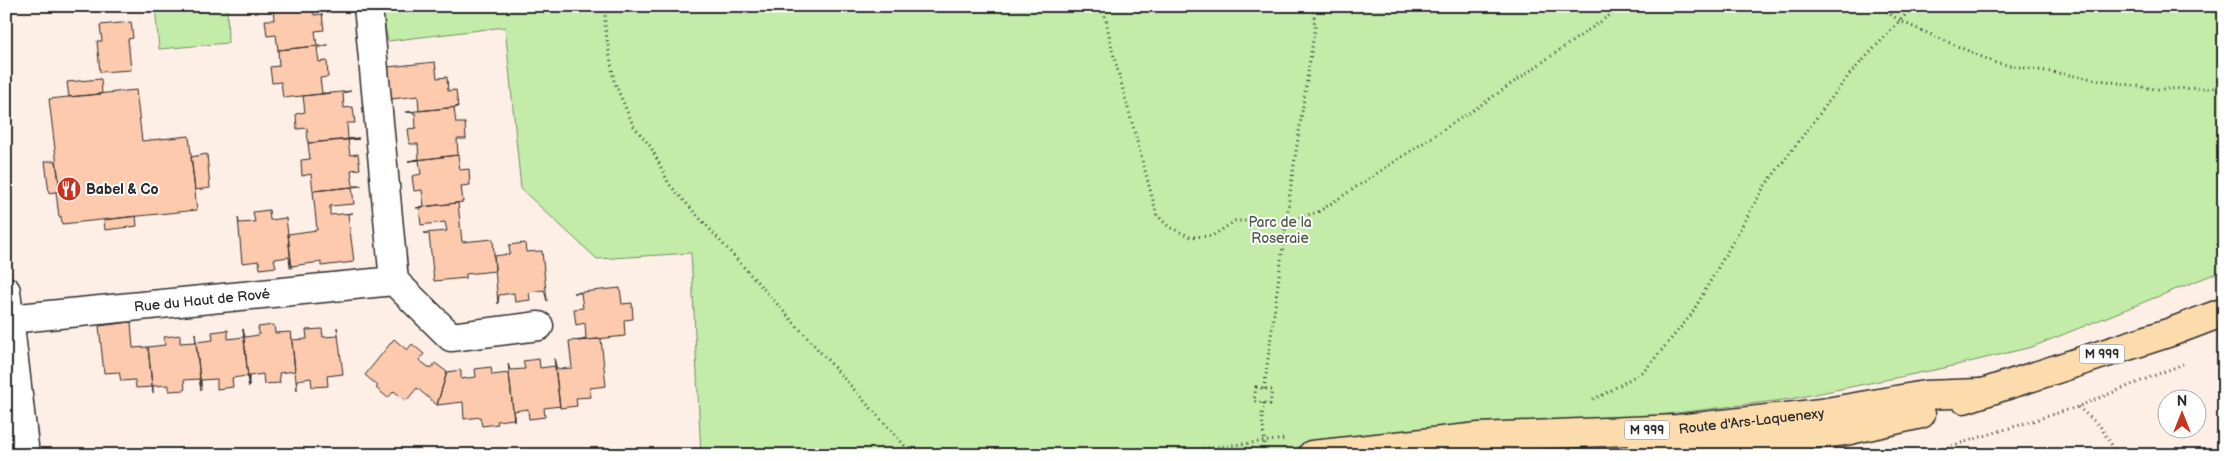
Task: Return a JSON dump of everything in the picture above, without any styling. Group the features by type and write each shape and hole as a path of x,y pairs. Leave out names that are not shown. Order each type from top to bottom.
{"main road":[{"name":"Route d'Ars-Laquenexy","path":"1638,455 1845,431 1934,411 1980,393 2171,332 2224,312"},
{"name":"Route d'Ars-Laquenexy","path":"1303,446 1479,436 1678,429 1821,413 1925,395 1980,393"}],"street":[{"path":"368,6 394,281 451,337 539,326"},
{"name":"Rue du Haut de Rové","path":"10,319 394,281"},
{"path":"6,291 26,455"}],"path":[{"path":"596,6 606,8 605,27 614,81 633,125 651,147 669,184 913,455"},
{"path":"1103,6 1112,49 1157,215 1169,227 1191,236 1212,236 1234,221 1288,222 1318,212 1481,105 1623,6"},
{"path":"1264,389 1288,222 1292,178 1315,27 1311,6"},
{"path":"1878,6 1900,22 1996,63 2155,89 2216,88 2224,64"},
{"path":"1587,401 1605,394 1645,370 1691,315 1764,187 1849,75 1910,10 1917,6"},
{"path":"2209,6 2224,16"},
{"path":"1922,455 2077,407 2186,363"},
{"path":"1256,387 1264,389 1272,390 1270,404 1254,401 1256,387"},
{"path":"1263,403 1262,417 1265,446"},
{"path":"2077,407 2100,426 2118,455"},
{"path":"1148,455 1265,441 1303,446"}],"green space":[{"path":"155,6 227,6 228,43 159,49"},
{"name":"Parc de la Roseraie","path":"381,6 2224,6 2224,270 2032,347 1944,368 1791,399 1479,437 1291,455 701,455 691,253 597,259 521,189 505,27 388,41"}],"building":[{"path":"93,6 125,6 125,9 94,12"},
{"path":"273,6 313,6 314,15 322,14 324,30 315,31 317,46 278,50 276,35 267,36 265,20 274,20"},
{"path":"131,22 133,38 128,39 131,70 100,72 97,41 102,41 100,25"},
{"path":"328,45 317,48 319,62 327,61 328,77 320,78 322,93 330,93 283,98 281,82 272,83 270,67 279,66 278,50"},
{"path":"435,62 437,78 447,77 448,91 456,90 458,107 419,111 418,96 391,99 388,67"},
{"path":"101,79 102,94 69,97 67,82"},
{"path":"136,90 142,141 189,136 197,210 62,224 61,216 59,217 56,192 60,191 49,99"},
{"path":"351,91 343,93 344,108 353,107 355,123 347,123 348,139 359,138 308,143 307,128 297,129 296,114 305,112 303,96"},
{"path":"458,107 454,108 456,123 465,123 466,139 457,139 458,155 408,161 419,159 418,144 410,144 408,129 416,128 415,113 406,112"},
{"path":"359,139 348,140 350,155 358,154 360,169 351,170 353,186 362,186 313,191 311,174 302,176 301,160 310,159 308,143"},
{"path":"207,154 210,188 195,190 191,157"},
{"path":"458,155 460,170 469,169 470,185 461,186 463,202 416,208 424,206 422,190 414,191 412,176 421,174 419,160 408,161"},
{"path":"45,161 56,161 60,191 49,193"},
{"path":"352,187 354,204 330,206 330,215 353,213 348,214 354,262 321,266 321,262 291,266 288,234 317,230 313,191"},
{"path":"458,203 462,242 493,239 495,271 466,274 466,278 434,281 429,234 424,233 447,231 445,222 421,225 419,207"},
{"path":"269,210 270,220 286,218 292,268 290,268 289,257 274,259 276,267 260,269 259,261 242,263 238,217 239,223 255,222 253,212"},
{"path":"136,216 137,226 105,230 104,220"},
{"path":"525,243 526,252 542,251 547,301 544,290 529,292 530,300 515,302 514,293 499,295 498,304 494,256 510,254 509,245"},
{"path":"620,288 622,304 632,303 633,319 624,320 625,336 578,341 586,339 585,323 576,325 574,309 583,308 581,293 573,293"},
{"path":"131,322 133,348 148,347 152,387 136,388 135,380 121,381 119,372 104,373 99,326"},
{"path":"274,325 275,333 291,332 295,371 279,373 280,383 264,384 263,374 249,376 249,387 243,329 245,337 259,335 258,327"},
{"path":"337,327 343,374 327,376 328,386 312,387 311,378 297,380 297,391 291,332 292,340 307,339 306,330 322,329 323,337 338,336"},
{"path":"228,330 228,339 244,337 249,387 247,376 232,378 233,387 217,389 217,379 201,380 201,387 196,342 213,340 212,332"},
{"path":"180,335 180,343 196,342 201,390 199,379 184,380 185,390 169,391 169,385 153,386 153,393 148,347 165,345 164,337"},
{"path":"394,339 407,350 412,344 424,354 419,360 431,369 435,363 447,372 437,405 417,388 406,401 394,391 388,398 365,375"},
{"path":"601,339 606,386 590,388 591,397 576,398 577,406 560,408 554,358 557,369 572,368 569,341"},
{"path":"539,359 540,368 555,366 560,406 544,408 545,417 529,419 528,409 514,411 514,421 508,363 510,370 525,369 523,361"},
{"path":"491,367 492,375 509,373 514,419 497,421 498,424 482,426 480,417 464,419 463,402 437,405 447,372 461,370 461,379 476,377 475,369"}],"place":[{"name":"Babel & Co","path":"69,189"}]}
